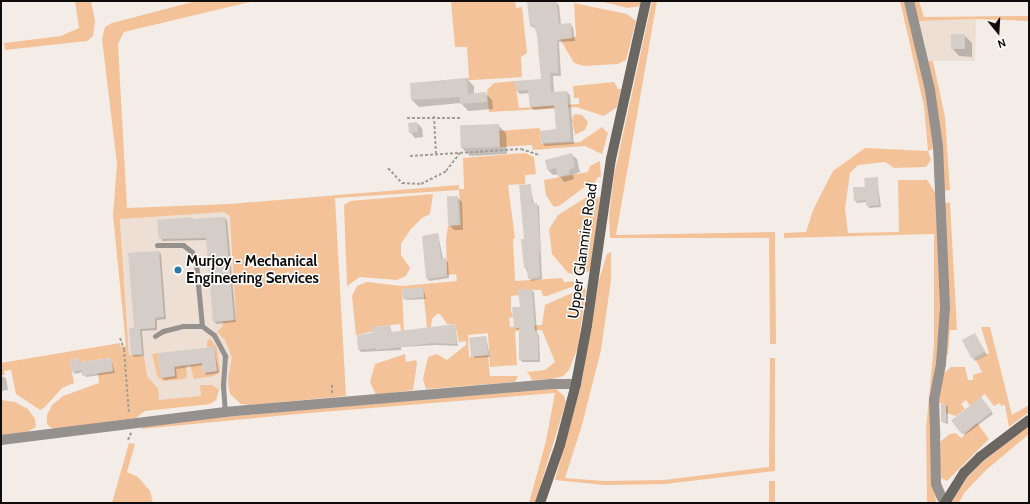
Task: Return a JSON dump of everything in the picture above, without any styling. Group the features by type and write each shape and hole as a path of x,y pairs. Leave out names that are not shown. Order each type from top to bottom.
{"main road":[{"name":"Upper Glanmire Road","path":"540,503 560,445 576,384 587,324 611,159 646,1"},
{"path":"946,502 964,473 980,457 1029,420"}],"street":[{"path":"909,1 930,90 938,146 945,307 941,364 934,400 936,484 942,498 946,502"},
{"path":"1,440 225,412 552,384 576,384"}],"lane":[{"path":"157,245 183,245 192,252 196,263 202,326 219,341 225,356 223,385 225,412"},
{"path":"155,336 163,330 202,326"}],"path":[{"path":"434,116 436,155"},
{"path":"407,118 434,116 461,118"},
{"path":"410,156 521,149 540,154"},
{"path":"388,168 402,183 421,184 436,179 446,172 460,154"},
{"path":"120,338 124,348 128,410"}],"shaded area":[{"path":"75,1 91,1 95,21 93,36 87,41 5,50 4,43 61,36 79,28"},
{"path":"196,1 254,1 124,32 118,44 127,208 229,204 459,185 459,189 464,189 463,158 525,153 534,157 536,174 525,175 525,184 508,185 515,238 513,239 515,281 562,278 564,282 580,281 580,284 547,296 543,296 541,290 518,290 519,295 511,296 511,310 513,317 509,318 510,327 542,325 545,305 583,288 586,289 578,347 569,370 563,376 552,379 532,380 526,369 529,372 545,370 555,362 542,330 515,331 517,365 490,367 488,333 468,335 469,357 488,355 490,376 518,376 515,382 426,389 423,379 428,357 437,354 447,360 466,345 466,341 459,342 455,324 447,324 440,314 437,314 432,319 431,327 427,328 423,288 402,289 404,332 401,331 400,324 375,327 375,331 356,335 352,296 357,286 367,282 402,286 457,281 456,274 447,275 446,239 448,226 461,225 459,190 335,198 346,396 251,405 241,404 230,394 228,380 232,357 225,340 217,332 223,326 223,321 236,320 230,216 224,212 120,219 129,355 144,356 147,376 158,389 159,400 201,396 200,385 212,385 219,390 216,400 210,404 145,411 136,418 55,429 50,427 47,424 47,415 52,405 63,396 99,383 98,373 113,371 111,358 79,362 78,358 70,360 74,383 62,388 44,408 40,410 16,394 11,370 4,371 5,375 1,375 1,363 120,343 121,347 126,346 113,215 117,164 102,39 105,27 112,23"},
{"path":"451,1 515,1 516,8 522,7 527,53 521,57 522,77 458,81 457,79 469,78 467,47 455,47"},
{"path":"599,1 641,1 640,6 628,8"},
{"path":"652,1 657,1 616,235 775,232 776,344 770,344 769,238 610,238 609,216 614,176"},
{"path":"900,1 906,1 924,75 935,148 928,151 924,106"},
{"path":"913,1 919,1 924,17 1029,16 1029,21 976,19 918,21"},
{"path":"574,3 627,14 636,21 626,60 618,64 584,66 574,63 560,39 576,37"},
{"path":"976,19 975,61 928,61 918,21"},
{"path":"928,61 933,61 945,117 950,190 943,191"},
{"path":"515,81 519,108 579,104 579,98 574,98 573,86 614,82 618,89 621,89 617,107 604,116 576,107 489,112 487,90 494,83"},
{"path":"574,114 582,115 588,122 585,130 575,135 572,120"},
{"path":"602,127 608,133 602,154 585,146 533,150 532,145 500,147 499,131 540,128 541,144 580,142"},
{"path":"865,148 928,151 931,160 926,167 894,168 885,162 858,165 850,173 845,209 848,233 899,232 898,180 927,180 937,195 941,307 934,484 936,503 927,503 926,428 934,345 934,234 784,238 784,233 806,232 813,210 833,171"},
{"path":"600,161 601,177 598,177 594,184 586,186 559,206 554,207 546,195 544,180 588,172 590,166"},
{"path":"593,193 595,198 600,197 591,270 580,275 568,273 552,254 549,229 558,215"},
{"path":"433,194 430,214 422,218 411,229 401,244 401,255 410,268 406,276 397,280 360,277 347,286 344,205 350,201"},
{"path":"950,202 957,330 950,330 948,355 944,354 944,204"},
{"name":"Murjoy - Mechanical Engineering Services","path":"230,207 241,401 235,399 228,389 219,390 216,400 210,404 133,412 120,214"},
{"path":"611,252 611,280 601,350 582,425 565,478 604,481 664,480 769,467 770,358 775,358 775,471 665,484 604,485 555,480 582,381 599,280 607,254"},
{"path":"981,327 990,327 1012,415 1029,405 1029,412 1009,427 1005,405 1001,406 1000,403 994,406 985,394 970,406 966,400 961,404 965,409 956,416 946,413 946,404 937,403 944,373 951,367 965,367 968,380 973,380 973,375 982,372 976,360 989,353"},
{"path":"210,338 217,348 220,371 214,376 194,379 190,365 199,364 198,357 201,357 203,373 217,371 214,347 207,347 207,342"},
{"path":"158,353 161,378 175,376 174,360 177,366 186,365 187,376 185,379 164,381 158,378 152,354"},
{"path":"405,354 406,362 416,360 417,364 413,390 376,395 370,382 375,364"},
{"path":"555,388 564,396 566,402 535,503 529,503 546,441 555,393 297,414 141,429 144,424"},
{"path":"1,400 15,402 28,409 35,419 36,427 27,432 1,437"},
{"path":"977,423 989,439 947,481 941,478 938,443 950,434 956,433 961,438"},
{"path":"1029,425 1029,434 985,471 964,493 959,503 951,503 966,479 980,464"},
{"path":"129,443 135,444 127,472 138,477 150,491 153,503 112,503"},
{"path":"769,481 775,481 775,503 769,503"}],"building":[{"path":"527,1 556,1 559,24 571,23 572,38 557,40 558,73 550,73 551,92 567,91 571,141 541,143 540,131 556,129 554,105 530,107 528,90 516,91 515,81 541,79 537,35 534,26 530,27"},
{"path":"951,34 965,34 965,49 951,49"},
{"path":"467,78 468,94 486,92 487,102 460,104 460,97 411,100 410,83"},
{"path":"417,122 418,132 409,133 408,123"},
{"path":"499,124 500,147 461,148 460,125"},
{"path":"572,153 575,167 569,170 569,174 558,177 556,168 547,170 545,160"},
{"path":"878,177 879,205 866,206 866,200 854,201 853,187 865,187 864,178"},
{"path":"531,184 532,203 537,203 541,253 539,253 540,277 528,279 527,267 524,268 521,239 524,239 519,185"},
{"path":"447,196 458,196 459,225 448,225"},
{"path":"192,217 193,219 225,217 234,320 213,322 206,238 159,239 157,220"},
{"path":"438,233 441,259 446,258 447,276 426,279 422,236"},
{"path":"159,251 164,317 155,318 155,328 140,329 142,354 131,355 129,328 134,328 128,253"},
{"path":"423,287 424,297 403,299 402,289"},
{"path":"532,289 535,332 538,332 538,360 519,360 519,328 514,328 512,307 520,307 518,290"},
{"path":"455,324 457,344 433,343 376,350 376,348 358,350 357,335 372,333 372,327 390,325 391,332"},
{"path":"975,333 985,352 972,359 962,340"},
{"path":"486,336 488,355 471,357 469,338"},
{"path":"214,347 217,371 203,373 202,363 186,365 174,367 175,376 161,378 158,353"},
{"path":"78,358 79,362 111,358 113,371 82,376 82,370 72,372 70,360"},
{"path":"981,397 992,411 962,435 951,420"},
{"path":"941,404 946,404 946,422 941,422"}],"place":[{"name":"Murjoy - Mechanical Engineering Services","path":"178,270"}]}
